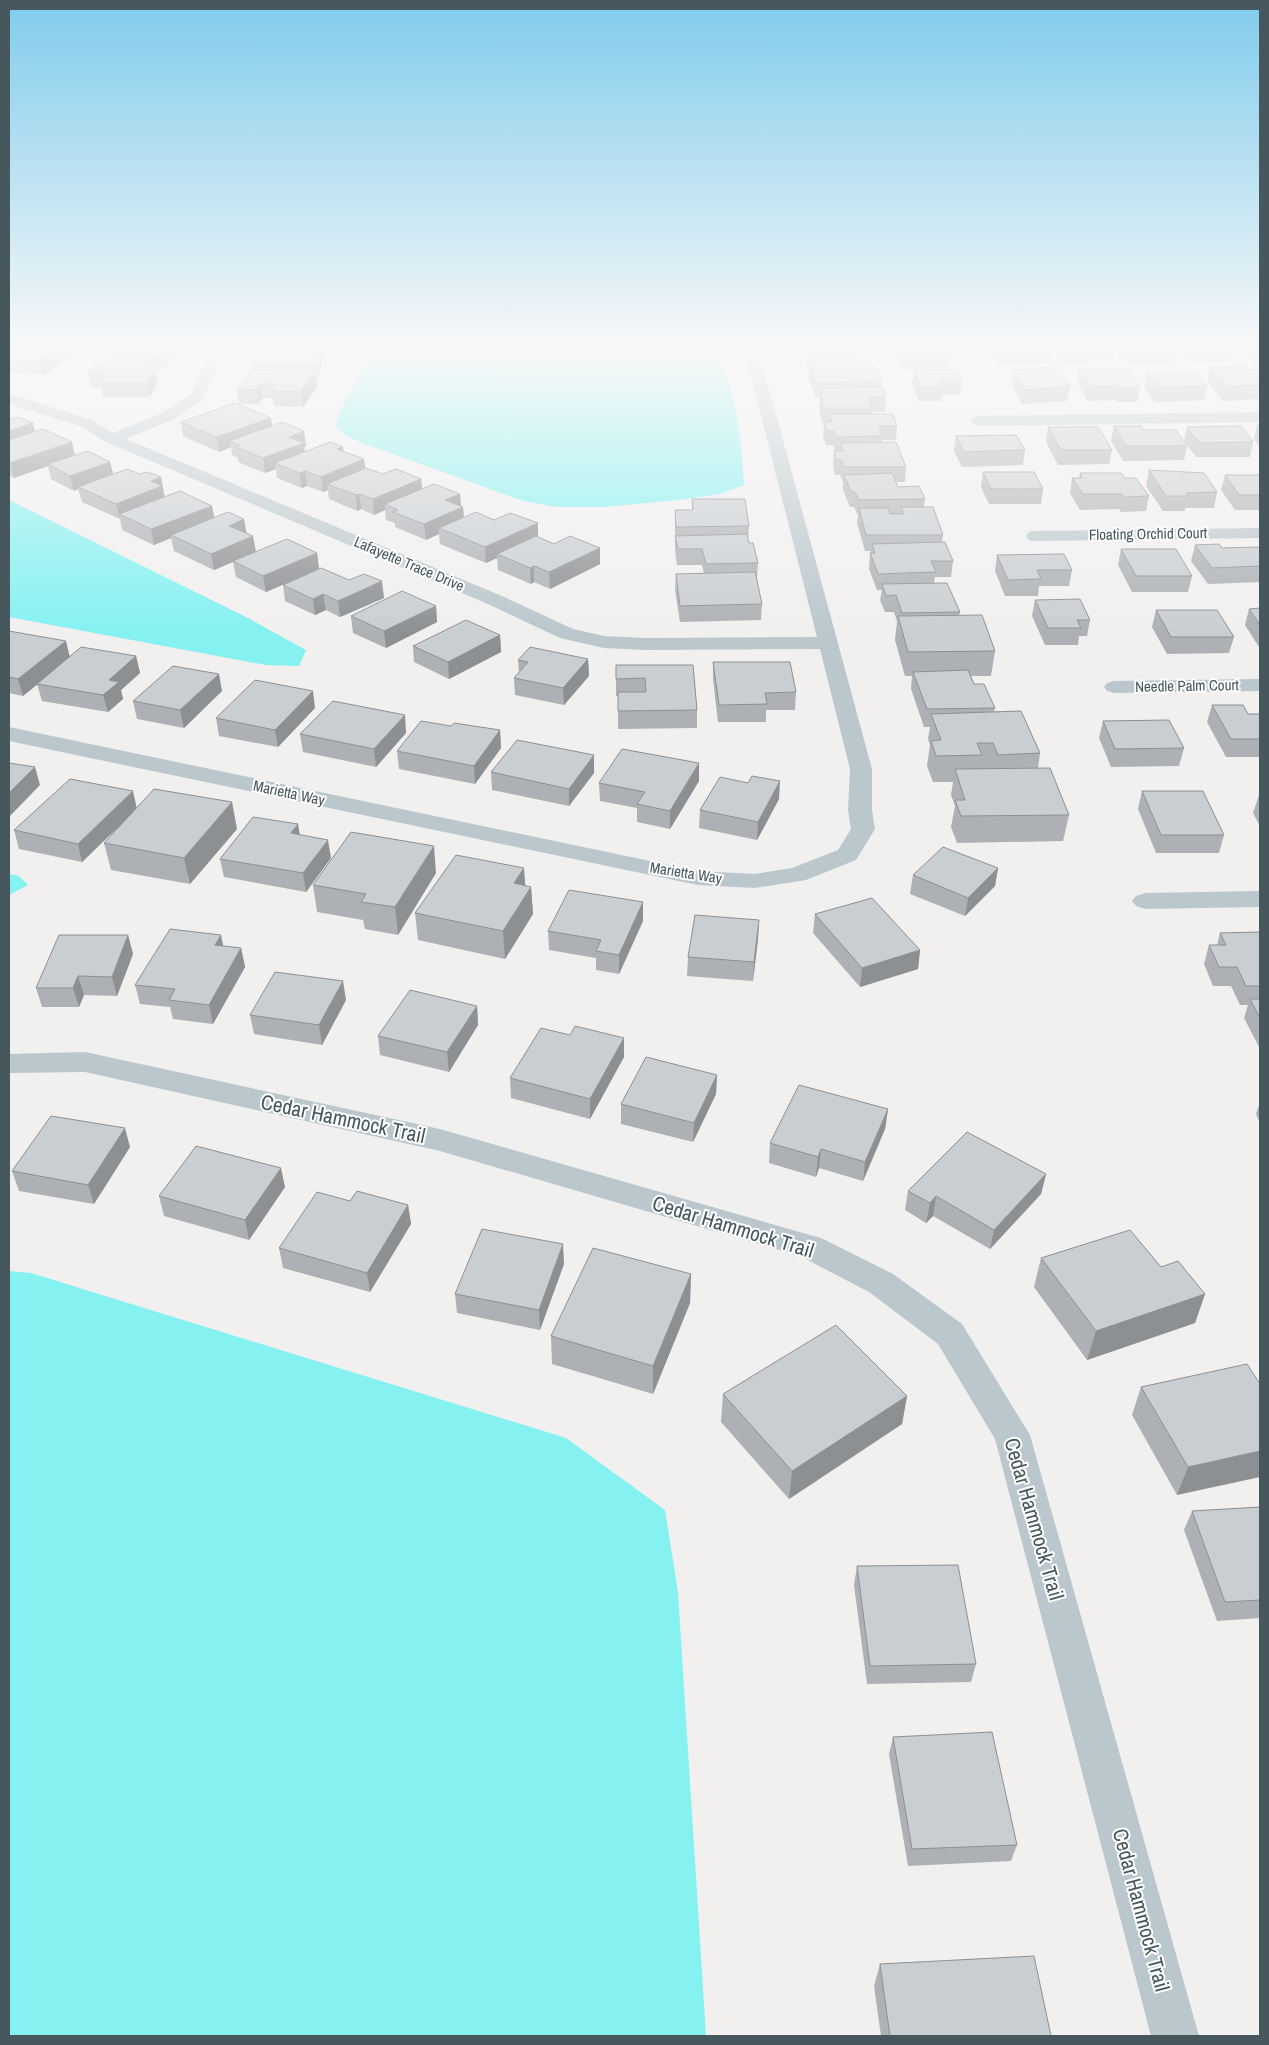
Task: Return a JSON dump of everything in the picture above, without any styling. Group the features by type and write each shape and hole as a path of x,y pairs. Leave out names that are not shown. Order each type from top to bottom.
{"street":[{"name":"Lafayette Trace Drive","path":"123,443 495,600 568,634 604,642 646,644 827,643"},
{"name":"Marietta Way","path":"9,734 698,878 755,881 797,875 847,855 863,829 860,810 861,769 776,443"},
{"name":"Floating Orchid Court","path":"1035,536 1260,533"},
{"name":"Needle Palm Court","path":"1114,687 1260,685"},
{"path":"1145,901 1260,899"},
{"name":"Cedar Hammock Trail","path":"9,1064 85,1062 440,1140 810,1247 881,1283 950,1334 1012,1435 1175,2036"}],"water":[{"path":"741,443 744,485 720,494 678,500 604,507 557,507 523,501 365,444"},
{"path":"9,500 244,616 306,650 299,666 266,665 9,617"},
{"path":"9,874 19,876 28,885 9,895"},
{"path":"9,1271 31,1273 566,1438 665,1510 678,1592 706,2036 9,2036"}],"building":[{"path":"9,443 68,443 10,463"},
{"path":"236,443 303,443 263,458 236,447 240,445"},
{"path":"326,443 334,443 343,447 337,449 364,459 321,477 305,471 299,473 275,463"},
{"path":"840,443 897,443 906,467 844,467 841,460 836,460 834,451 843,451"},
{"path":"960,443 1021,443 1025,450 964,452"},
{"path":"1057,443 1108,443 1112,450 1061,450"},
{"path":"1124,443 1185,443 1187,446 1126,446"},
{"path":"88,451 110,462 70,476 48,464"},
{"path":"366,468 383,474 396,469 421,479 373,499 327,484"},
{"path":"127,469 140,474 147,472 161,477 151,481 162,486 116,504 78,487"},
{"path":"1149,470 1204,473 1217,492 1186,493 1188,496 1166,496"},
{"path":"983,472 1034,472 1043,489 991,489"},
{"path":"892,473 898,487 919,486 925,499 859,500 855,492 851,492 844,475"},
{"path":"1080,473 1121,473 1125,478 1136,478 1149,496 1124,497 1122,494 1083,494 1072,478 1082,478"},
{"path":"1225,475 1260,475 1260,495 1239,495"},
{"path":"434,484 460,494 445,500 463,507 424,524 393,512 398,510 385,504"},
{"path":"180,491 212,506 151,529 119,514"},
{"path":"692,499 745,499 749,526 676,527 675,510 693,510"},
{"path":"901,507 933,507 943,535 866,535 859,508 888,508 890,514 904,514"},
{"path":"228,512 244,519 229,526 253,536 211,554 171,535"},
{"path":"476,512 494,520 510,513 538,523 485,547 439,528"},
{"path":"747,534 749,543 753,543 758,563 706,564 702,549 678,549 675,536"},
{"path":"536,536 554,544 570,536 600,548 549,572 534,566 530,568 497,554"},
{"path":"287,539 317,553 263,576 233,561"},
{"path":"945,542 953,561 931,561 936,572 878,574 870,553 875,553 872,544"},
{"path":"1219,544 1222,548 1258,547 1260,549 1260,566 1212,568 1195,545"},
{"path":"1121,549 1176,549 1192,576 1136,576"},
{"path":"1064,554 1072,570 1037,570 1041,579 1008,580 997,555"},
{"path":"321,568 349,580 364,574 382,581 338,601 323,594 313,599 283,585"},
{"path":"755,572 762,604 680,606 676,574"},
{"path":"947,583 960,612 902,613 896,595 886,596 882,584"},
{"path":"402,591 436,606 384,631 351,616"},
{"path":"1080,599 1090,620 1077,620 1081,628 1048,628 1035,600"},
{"path":"1260,608 1260,625 1249,609"},
{"path":"1156,610 1217,610 1234,637 1171,637"},
{"path":"982,615 995,651 908,652 898,616"},
{"path":"466,620 500,635 448,662 413,646"},
{"path":"9,631 66,641 18,679 9,677"},
{"path":"81,647 136,656 109,680 119,682 103,695 37,684"},
{"path":"530,647 588,659 563,688 514,678 528,662 518,660"},
{"path":"713,662 790,662 796,692 765,693 767,704 719,705"},
{"path":"616,665 693,665 697,710 618,711 618,692 646,692 645,678 616,679"},
{"path":"173,666 219,674 180,710 133,701"},
{"path":"968,670 974,684 984,684 995,708 927,709 913,672"},
{"path":"255,680 313,691 275,730 216,718"},
{"path":"333,701 405,715 374,749 300,734"},
{"path":"1212,705 1243,705 1248,714 1260,714 1260,739 1231,739"},
{"path":"1021,711 1040,753 998,755 993,743 977,743 982,755 936,756 931,741 941,740 931,714"},
{"path":"1169,720 1184,748 1115,749 1103,721"},
{"path":"421,721 451,726 454,723 500,730 474,766 397,751"},
{"path":"517,740 594,755 569,789 491,772"},
{"path":"622,749 699,763 670,811 637,804 645,792 599,783"},
{"path":"9,763 35,767 9,793"},
{"path":"1050,768 1069,815 961,816 955,800 965,800 955,769"},
{"path":"752,776 780,781 758,822 700,810 720,777 748,783"},
{"path":"70,779 133,791 78,844 14,830"},
{"path":"154,789 232,802 184,858 104,843"},
{"path":"1142,791 1203,791 1224,835 1161,835"},
{"path":"253,817 298,824 291,833 328,840 303,873 220,859"},
{"path":"351,832 434,846 395,907 361,902 366,894 313,885"},
{"path":"943,847 998,868 968,898 913,875"},
{"path":"456,855 524,868 514,883 531,887 503,931 415,913"},
{"path":"569,890 643,902 619,955 596,951 601,940 548,931"},
{"path":"872,898 920,950 862,968 815,914"},
{"path":"695,915 759,920 754,962 688,957"},
{"path":"170,929 221,935 215,945 241,948 209,1005 169,1000 175,989 135,985"},
{"path":"1260,932 1260,986 1246,986 1237,967 1219,967 1209,945 1226,945 1220,933"},
{"path":"59,935 128,935 112,977 78,976 73,988 36,988"},
{"path":"275,972 343,981 319,1025 250,1015"},
{"path":"410,990 477,1006 447,1052 378,1036"},
{"path":"1250,999 1260,999 1260,1018"},
{"path":"575,1026 624,1038 590,1099 510,1078 541,1028 570,1035"},
{"path":"646,1057 717,1075 694,1123 621,1104"},
{"path":"799,1085 888,1109 865,1162 821,1149 818,1157 770,1143"},
{"path":"51,1116 125,1128 88,1185 12,1171"},
{"path":"967,1132 1046,1174 994,1230 936,1196 930,1203 908,1191"},
{"path":"196,1146 281,1168 245,1220 159,1196"},
{"path":"357,1191 408,1205 367,1273 279,1248 317,1192 350,1201"},
{"path":"482,1229 563,1244 539,1310 455,1294"},
{"path":"1130,1230 1161,1267 1178,1261 1205,1294 1096,1331 1041,1258"},
{"path":"593,1248 691,1274 653,1366 551,1336"},
{"path":"836,1325 907,1396 792,1471 723,1394"},
{"path":"1247,1364 1260,1384 1260,1451 1188,1467 1141,1387"},
{"path":"1260,1507 1260,1600 1225,1602 1192,1511"},
{"path":"958,1565 976,1664 870,1666 857,1566"},
{"path":"992,1732 1017,1845 912,1849 893,1737"},
{"path":"1034,1956 1051,2036 890,2036 880,1964"}]}
